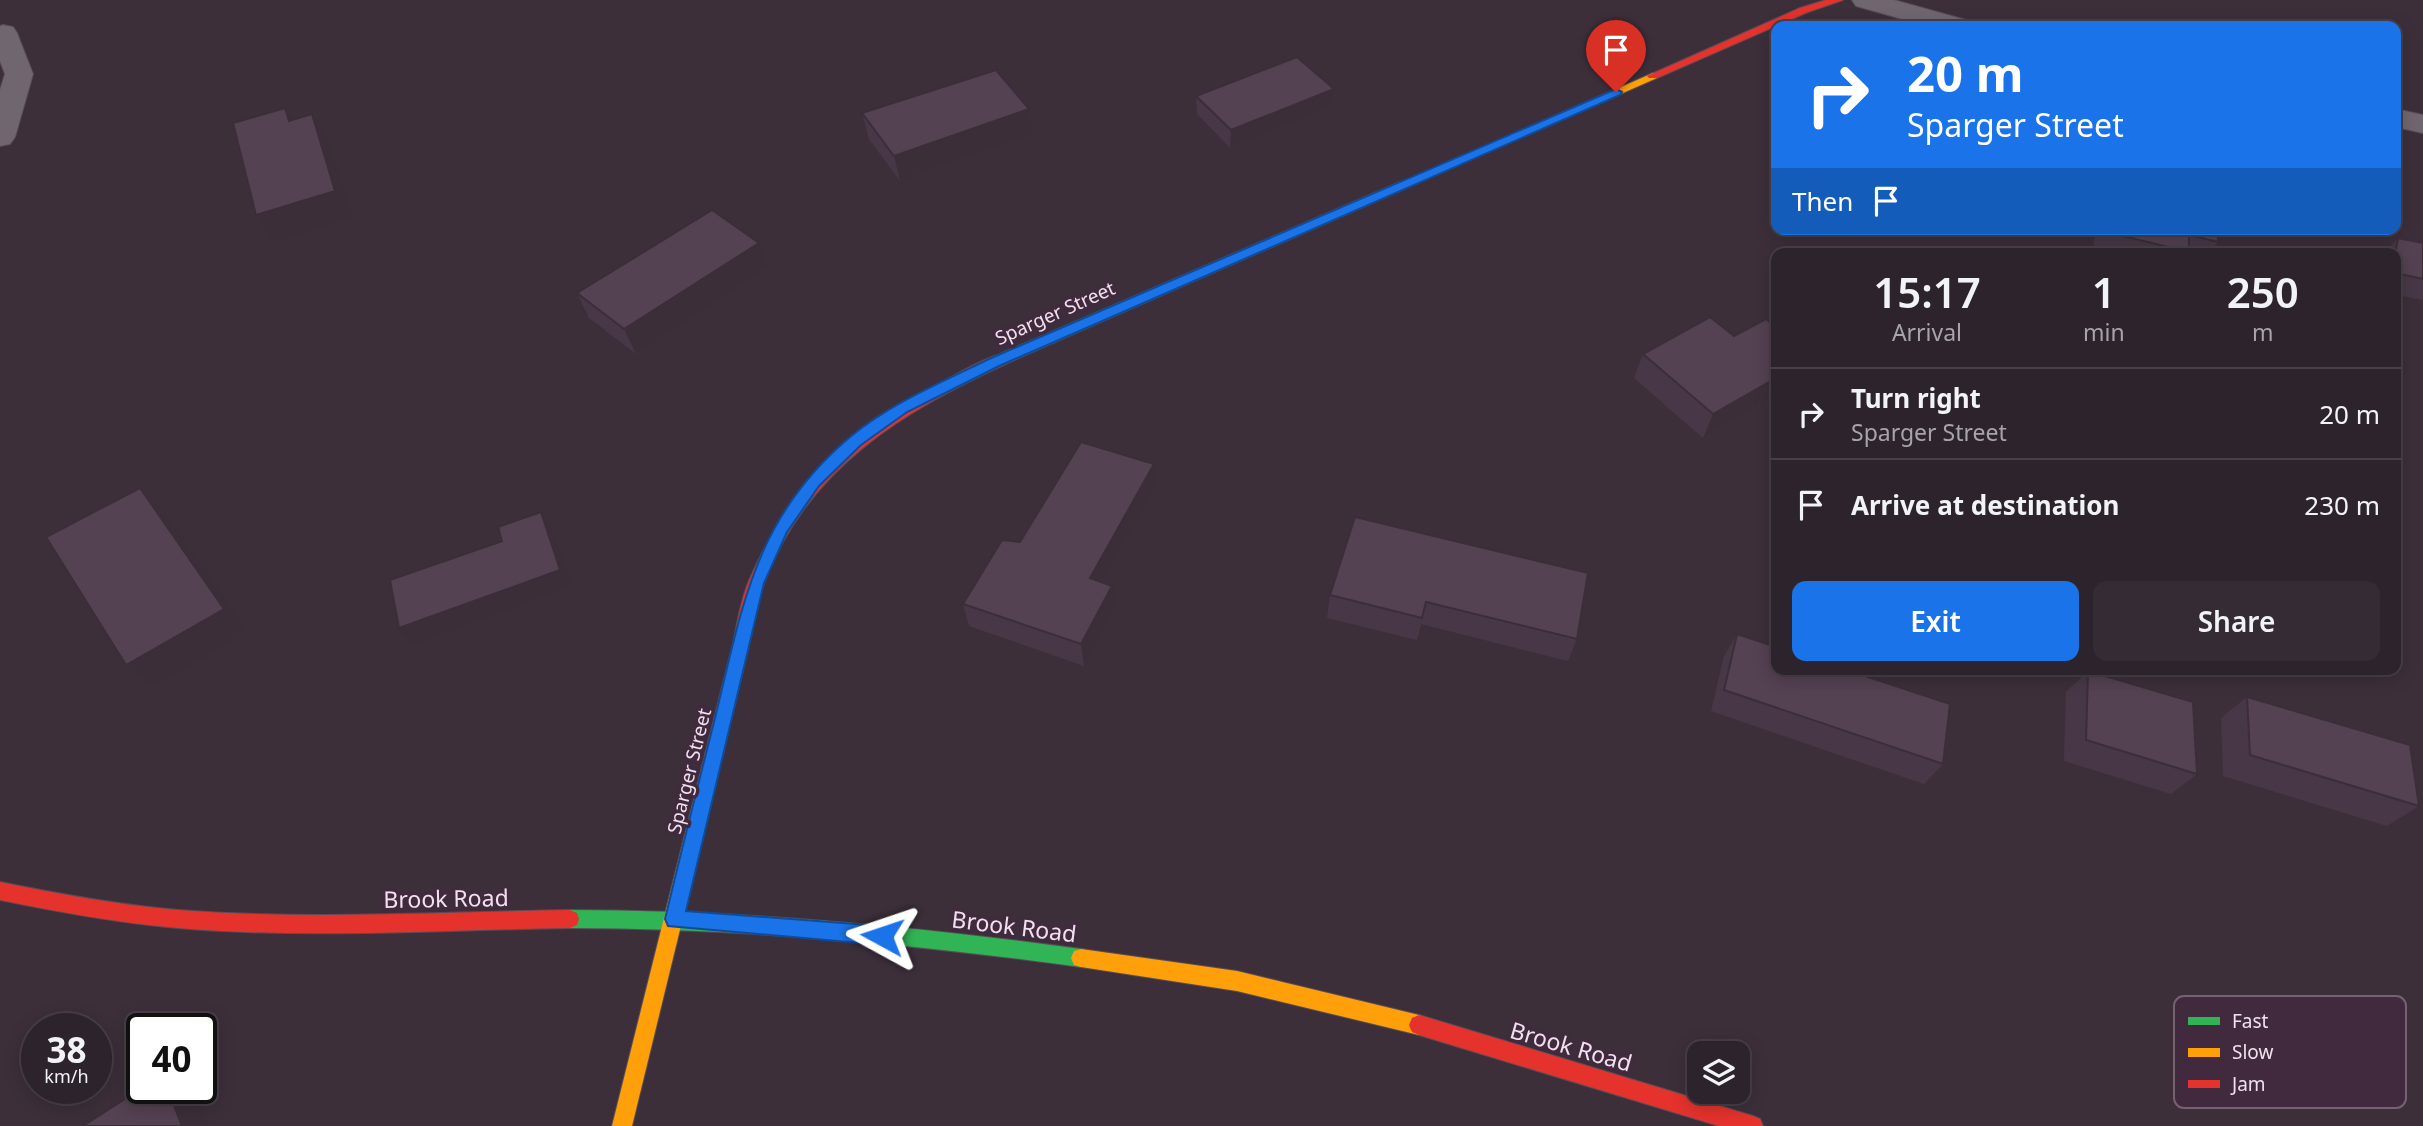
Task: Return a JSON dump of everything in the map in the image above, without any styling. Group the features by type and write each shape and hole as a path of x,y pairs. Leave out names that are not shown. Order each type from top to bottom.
{"street":[{"name":"Sparger Street","path":"1779,21 1838,0"},
{"path":"1865,0 1938,21"},
{"name":"Sparger Street","path":"622,1126 756,583 780,529 814,482 856,441 902,408 994,363 1771,24"},
{"path":"0,137 19,74 3,33"},
{"path":"2401,119 2423,124"},
{"name":"Brook Road","path":"0,891 49,904 142,917 257,922 674,919 1014,948 1250,984 1339,1004 1753,1126"}],"building":[{"path":"1297,57 1334,89 1231,130 1196,96"},
{"path":"996,70 1029,109 894,156 862,113"},
{"path":"285,108 289,121 312,114 335,191 256,215 233,123"},
{"path":"712,210 759,243 624,329 577,293"},
{"path":"2118,235 2189,235 2189,248 2172,248"},
{"path":"2189,235 2218,235 2218,242"},
{"path":"2398,238 2423,243 2423,279 2401,274 2401,248 2396,248"},
{"path":"1710,317 1734,336 1766,319 1771,323 1771,381 1713,414 1643,354"},
{"path":"1081,442 1154,464 1090,578 1112,586 1081,644 963,604 1002,540 1020,542"},
{"path":"140,488 224,609 126,665 46,537"},
{"path":"541,512 560,570 399,628 390,580 502,541 498,527"},
{"path":"1355,517 1588,573 1577,639 1426,602 1422,618 1330,595"},
{"path":"1737,634 1771,645 1771,675 1862,675 1950,704 1943,764 1724,690"},
{"path":"2088,675 2102,675 2193,702 2197,774 2086,740"},
{"path":"2247,697 2410,745 2419,806 2250,755"},
{"path":"126,1098 126,1104 173,1104 182,1126 83,1126"}],"traffic: fast":[{"path":"1007,357 1400,186"},
{"path":"570,919 762,924 890,935 1081,958"}],"traffic: slow":[{"path":"1400,186 1653,76"},
{"path":"622,1126 707,782"},
{"path":"1081,958 1237,981 1419,1025"}],"traffic: jam":[{"path":"1779,21 1838,0"},
{"path":"1653,76 1771,24"},
{"path":"707,782 754,589 777,539 800,502 827,470 857,442 890,418 965,376 1007,357"},
{"path":"0,891 133,914 227,922 325,924 570,919"},
{"path":"1419,1025 1753,1126"}],"route":[{"path":"882,936 674,919 756,583 780,529 814,482 856,441 902,408 994,363 1616,92"}]}
